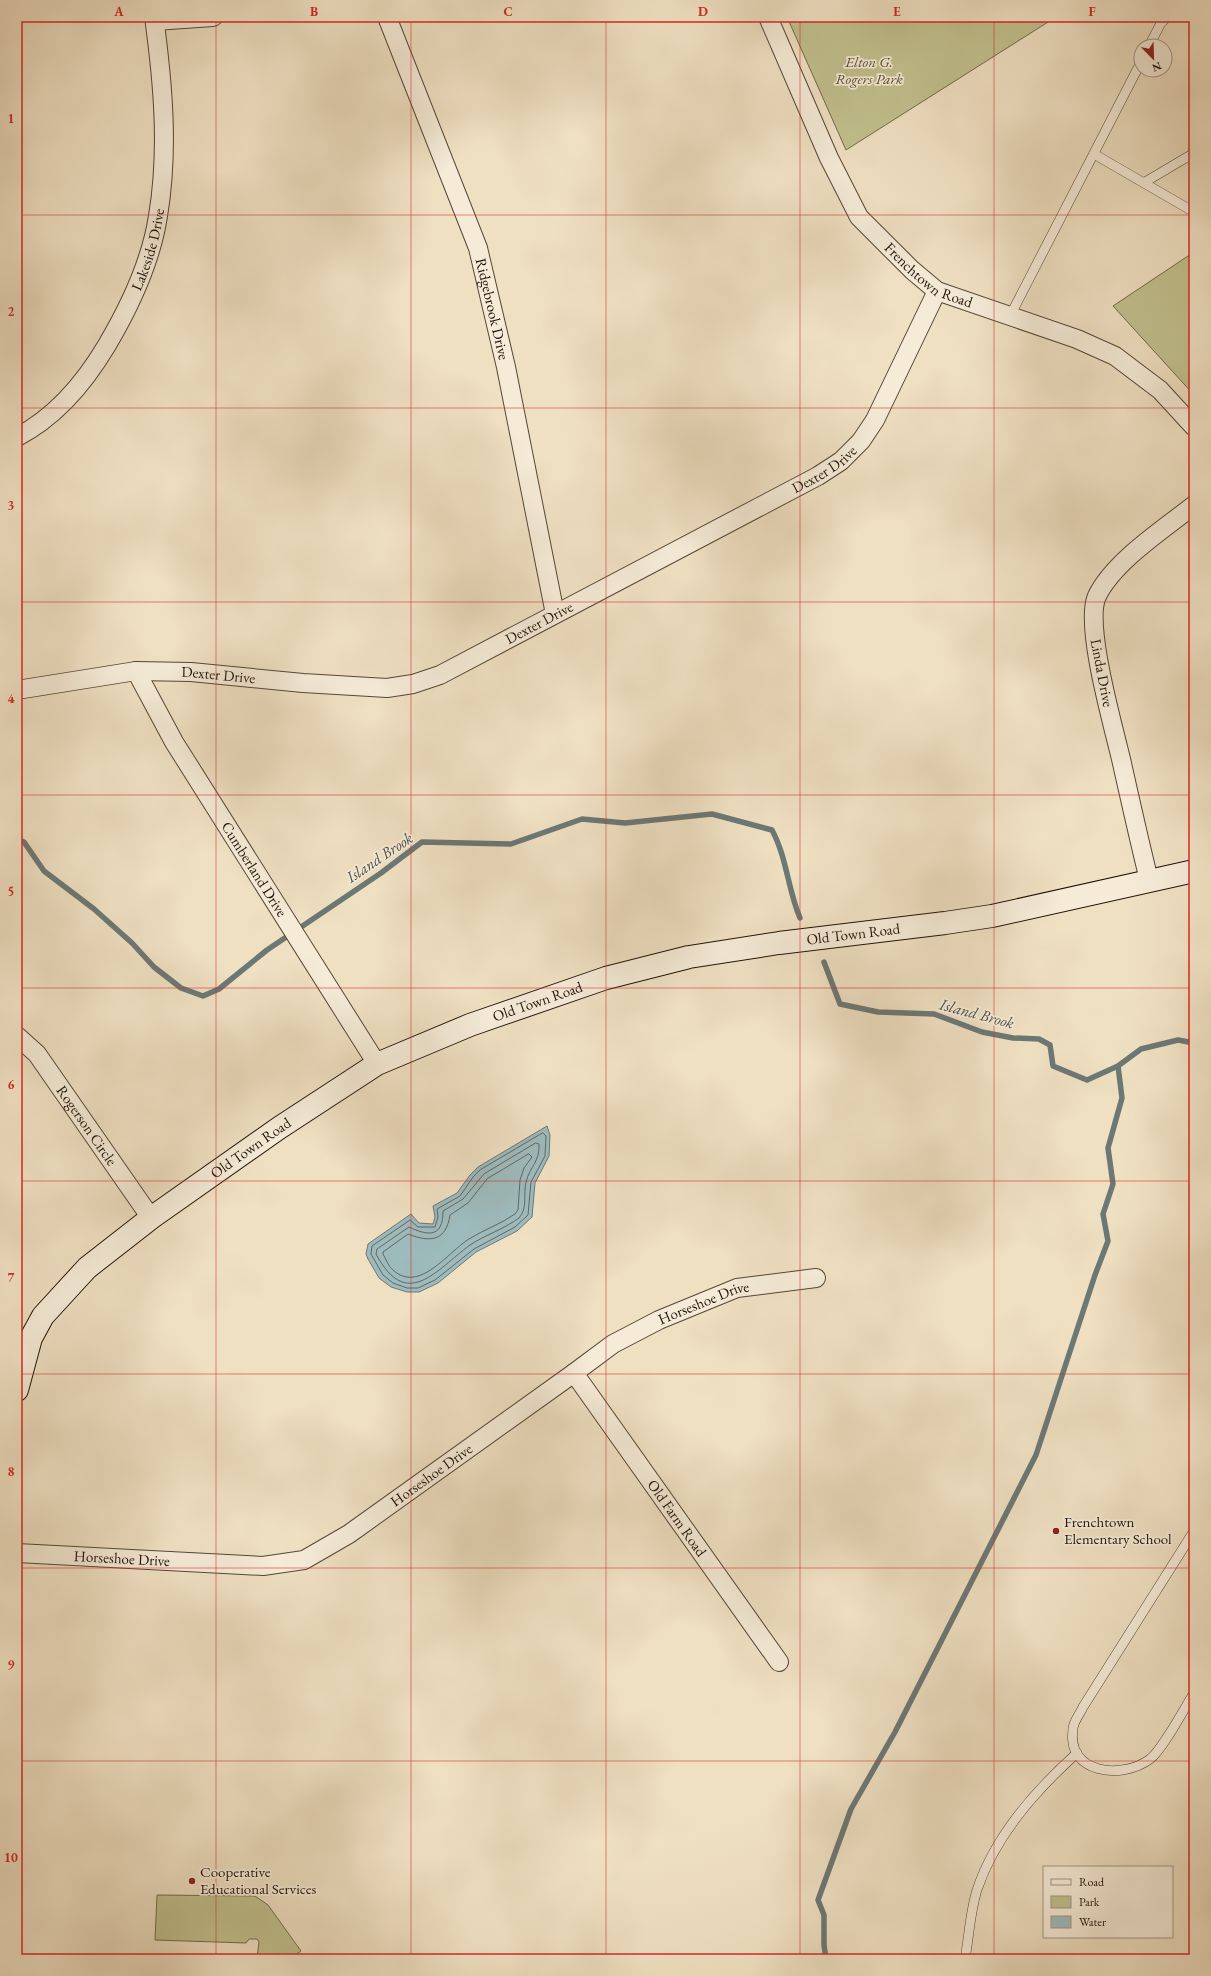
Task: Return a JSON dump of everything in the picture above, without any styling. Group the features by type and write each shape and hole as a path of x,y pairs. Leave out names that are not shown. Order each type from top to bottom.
{"main road":[{"name":"Old Town Road","path":"17,1390 31,1338 44,1316 87,1268 151,1218 279,1128 377,1064 470,1025 599,980 689,957 992,916 1194,871"}],"street":[{"path":"155,19 213,17"},
{"name":"Ridgebrook Drive","path":"387,17 478,248 486,276 506,367 555,614"},
{"name":"Frenchtown Road","path":"768,17 829,158 859,217 912,270 937,291 1077,339 1115,356 1160,390 1194,427"},
{"name":"Lakeside Drive","path":"17,436 30,430 51,415 71,395 96,364 123,317 149,254 158,218 163,177 165,135 155,19"},
{"name":"Dexter Drive","path":"17,690 136,671 191,672 303,683 387,688 412,684 440,675 818,476 841,461 861,441 875,420 937,291"},
{"name":"Linda Drive","path":"1149,880 1097,652 1093,612 1097,596 1110,576 1129,556 1194,505"},
{"name":"Cumberland Drive","path":"136,671 174,742 377,1064"},
{"name":"Rogerson Circle","path":"17,1036 37,1054 151,1218"},
{"name":"Horseshoe Drive","path":"17,1553 263,1566 304,1560 349,1534 613,1344 660,1320 737,1288 816,1278"},
{"name":"Old Farm Road","path":"574,1373 779,1662"}],"lane":[{"path":"1153,38 1161,23 1167,17"},
{"path":"1010,316 1133,78"},
{"path":"1145,182 1194,153"},
{"path":"1094,154 1145,182 1194,212"},
{"path":"1194,1530 1083,1707 1072,1728 1076,1753 1090,1767 1111,1772 1135,1767 1151,1758 1166,1738 1194,1693"},
{"path":"965,1959 977,1890 996,1846 1028,1803 1076,1753"}],"green space":[{"name":"Elton G. Rogers Park","path":"787,17 1056,17 846,150"},
{"path":"1194,252 1194,395 1113,306"},
{"path":"157,1895 255,1896 268,1905 301,1951 289,1959 257,1958 259,1942 257,1939 249,1939 246,1943 155,1940"}],"water":[{"path":"547,1126 550,1135 549,1156 535,1183 532,1217 517,1231 476,1252 438,1283 419,1292 407,1292 391,1287 379,1278 366,1254 368,1244 411,1214 419,1223 433,1224 435,1217 433,1206 457,1193 478,1167"}],"waterway":[{"name":"Island Brook","path":"17,839 24,842 44,871 94,909 132,943 154,967 181,988 203,996 219,989 267,950 381,873 422,842 511,844 582,819 625,823 712,814 772,830 781,852 800,918"},
{"name":"Island Brook","path":"824,962 840,1004 878,1012 934,1014 982,1032 1013,1038 1039,1039 1050,1045 1053,1066 1087,1080 1118,1066 1141,1049 1178,1040 1194,1043"},
{"path":"826,1959 824,1945 824,1915 818,1900 851,1809 895,1732 1036,1455 1095,1275 1108,1241 1103,1214 1113,1184 1108,1148 1122,1098 1118,1066"}],"place":[{"name":"Frenchtown Elementary School","path":"1056,1531"},
{"name":"Cooperative Educational Services","path":"192,1881"}]}
